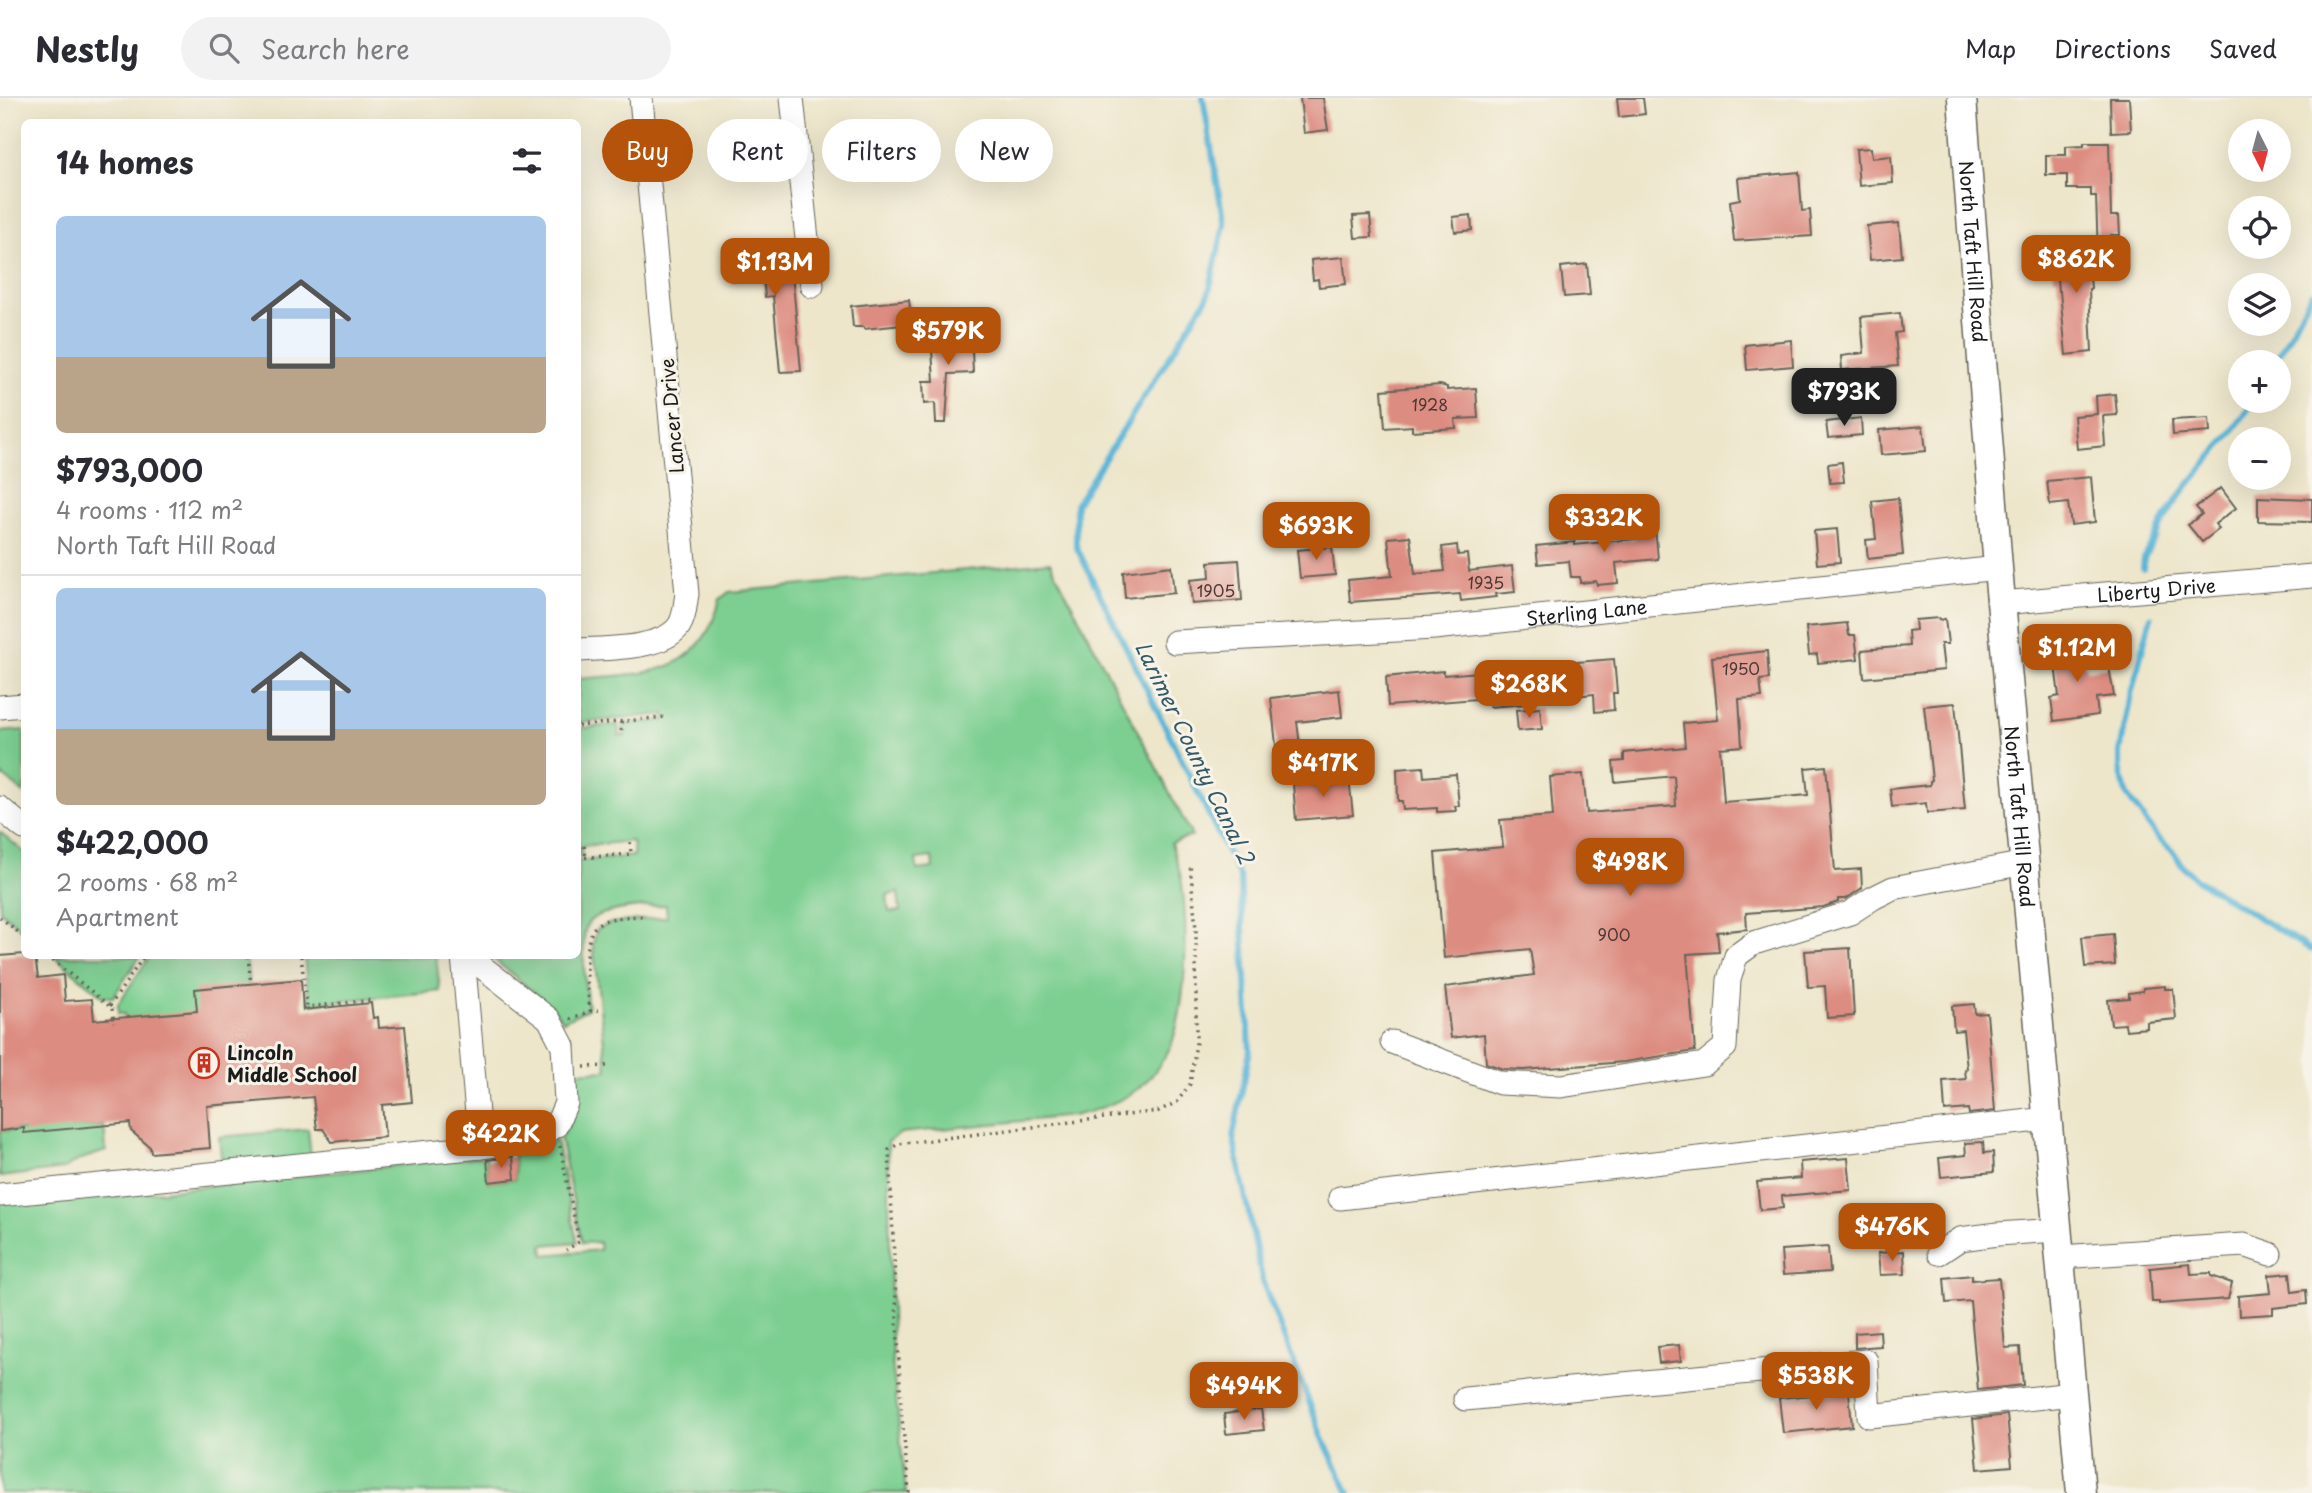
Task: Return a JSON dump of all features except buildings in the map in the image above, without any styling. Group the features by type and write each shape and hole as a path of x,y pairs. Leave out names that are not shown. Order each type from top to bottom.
{"main road":[{"name":"North Taft Hill Road","path":"1962,98 1998,568 2081,1493"}],"street":[{"name":"Lancer Drive","path":"581,650 653,643 670,635 679,626 684,615 687,594 641,98"},
{"path":"792,98 812,286"},
{"name":"Sterling Lane","path":"1175,642 1434,628 1998,568"},
{"name":"Liberty Drive","path":"2001,603 2312,576"},
{"path":"0,707 21,705"},
{"path":"0,808 21,826"},
{"path":"1392,1042 1500,1083 1561,1086 1704,1064 1725,1047 1729,980 1736,956 1754,943 1850,913 1893,888 2025,863"},
{"path":"465,959 480,1147"},
{"path":"0,1195 531,1141 556,1126 566,1103 564,1046 550,1019 469,959"},
{"path":"1340,1198 2048,1119"},
{"path":"1939,1252 1960,1239 1998,1234 2059,1243 2245,1245 2270,1254"},
{"path":"1465,1399 1866,1361 1870,1416 2072,1394"}],"path":[{"path":"581,726 665,717"},
{"path":"621,722 622,736"},
{"path":"581,858 631,853 630,841"},
{"path":"584,846 586,858"},
{"path":"909,1493 901,1406 889,1150 898,1144 1159,1111 1177,1102 1190,1084 1196,1044 1196,929 1190,864"},
{"path":"590,1011 587,960 591,933 597,924 645,916"},
{"path":"0,917 21,934"},
{"path":"51,959 113,1008 114,1023"},
{"path":"110,1006 142,959"},
{"path":"248,959 251,984"},
{"path":"301,959 307,1007 373,1000"},
{"path":"555,1029 579,1014 599,1010"},
{"path":"556,1126 579,1242 566,1250"}],"green space":[{"path":"1050,562 1192,836 1171,843 1182,884 1185,965 1177,1026 1170,1047 1152,1075 1126,1097 1072,1116 901,1133 888,1142 892,1361 906,1493 0,1493 0,1201 107,1197 486,1156 489,1182 515,1179 514,1154 536,1151 556,1140 577,1242 543,1245 544,1255 600,1250 599,1242 582,1243 560,1137 573,1115 575,1072 607,1070 593,944 597,929 611,923 667,917 666,905 613,911 588,923 585,929 584,951 588,1009 563,1021 554,1009 494,959 581,959 581,861 634,856 632,841 581,846 581,729 618,724 619,736 624,736 623,724 666,720 665,714 581,723 581,679 647,672 684,657 699,644 711,625 720,599 729,592","holes":["932,857 933,868 917,870 916,859","898,893 900,911 889,912 887,895"]},
{"path":"21,730 21,791 3,776 0,778 0,732"},
{"path":"0,832 21,850 21,928 0,911"},
{"path":"58,959 138,959 113,997 103,997"},
{"path":"148,959 246,959 249,985 198,1015 125,1018 124,1014 118,1014 118,1004"},
{"path":"304,959 436,959 440,991 309,1004"},
{"path":"104,1126 106,1151 81,1159 64,1169 0,1177 0,1131"},
{"path":"308,1129 311,1157 222,1166 219,1137"}],"waterway":[{"name":"Larimer County Canal 2","path":"1203,98 1224,225 1208,296 1076,504 1076,546 1240,878 1250,1050 1233,1136 1263,1283 1325,1443 1349,1493"},
{"path":"2281,350 2312,293"},
{"path":"2143,568 2144,558 2172,507 2245,413"},
{"path":"2151,617 2131,694 2120,752 2120,767 2126,794 2156,836 2197,880 2312,950"}],"place":[{"name":"Lincoln Middle School","path":"204,1063"}]}
